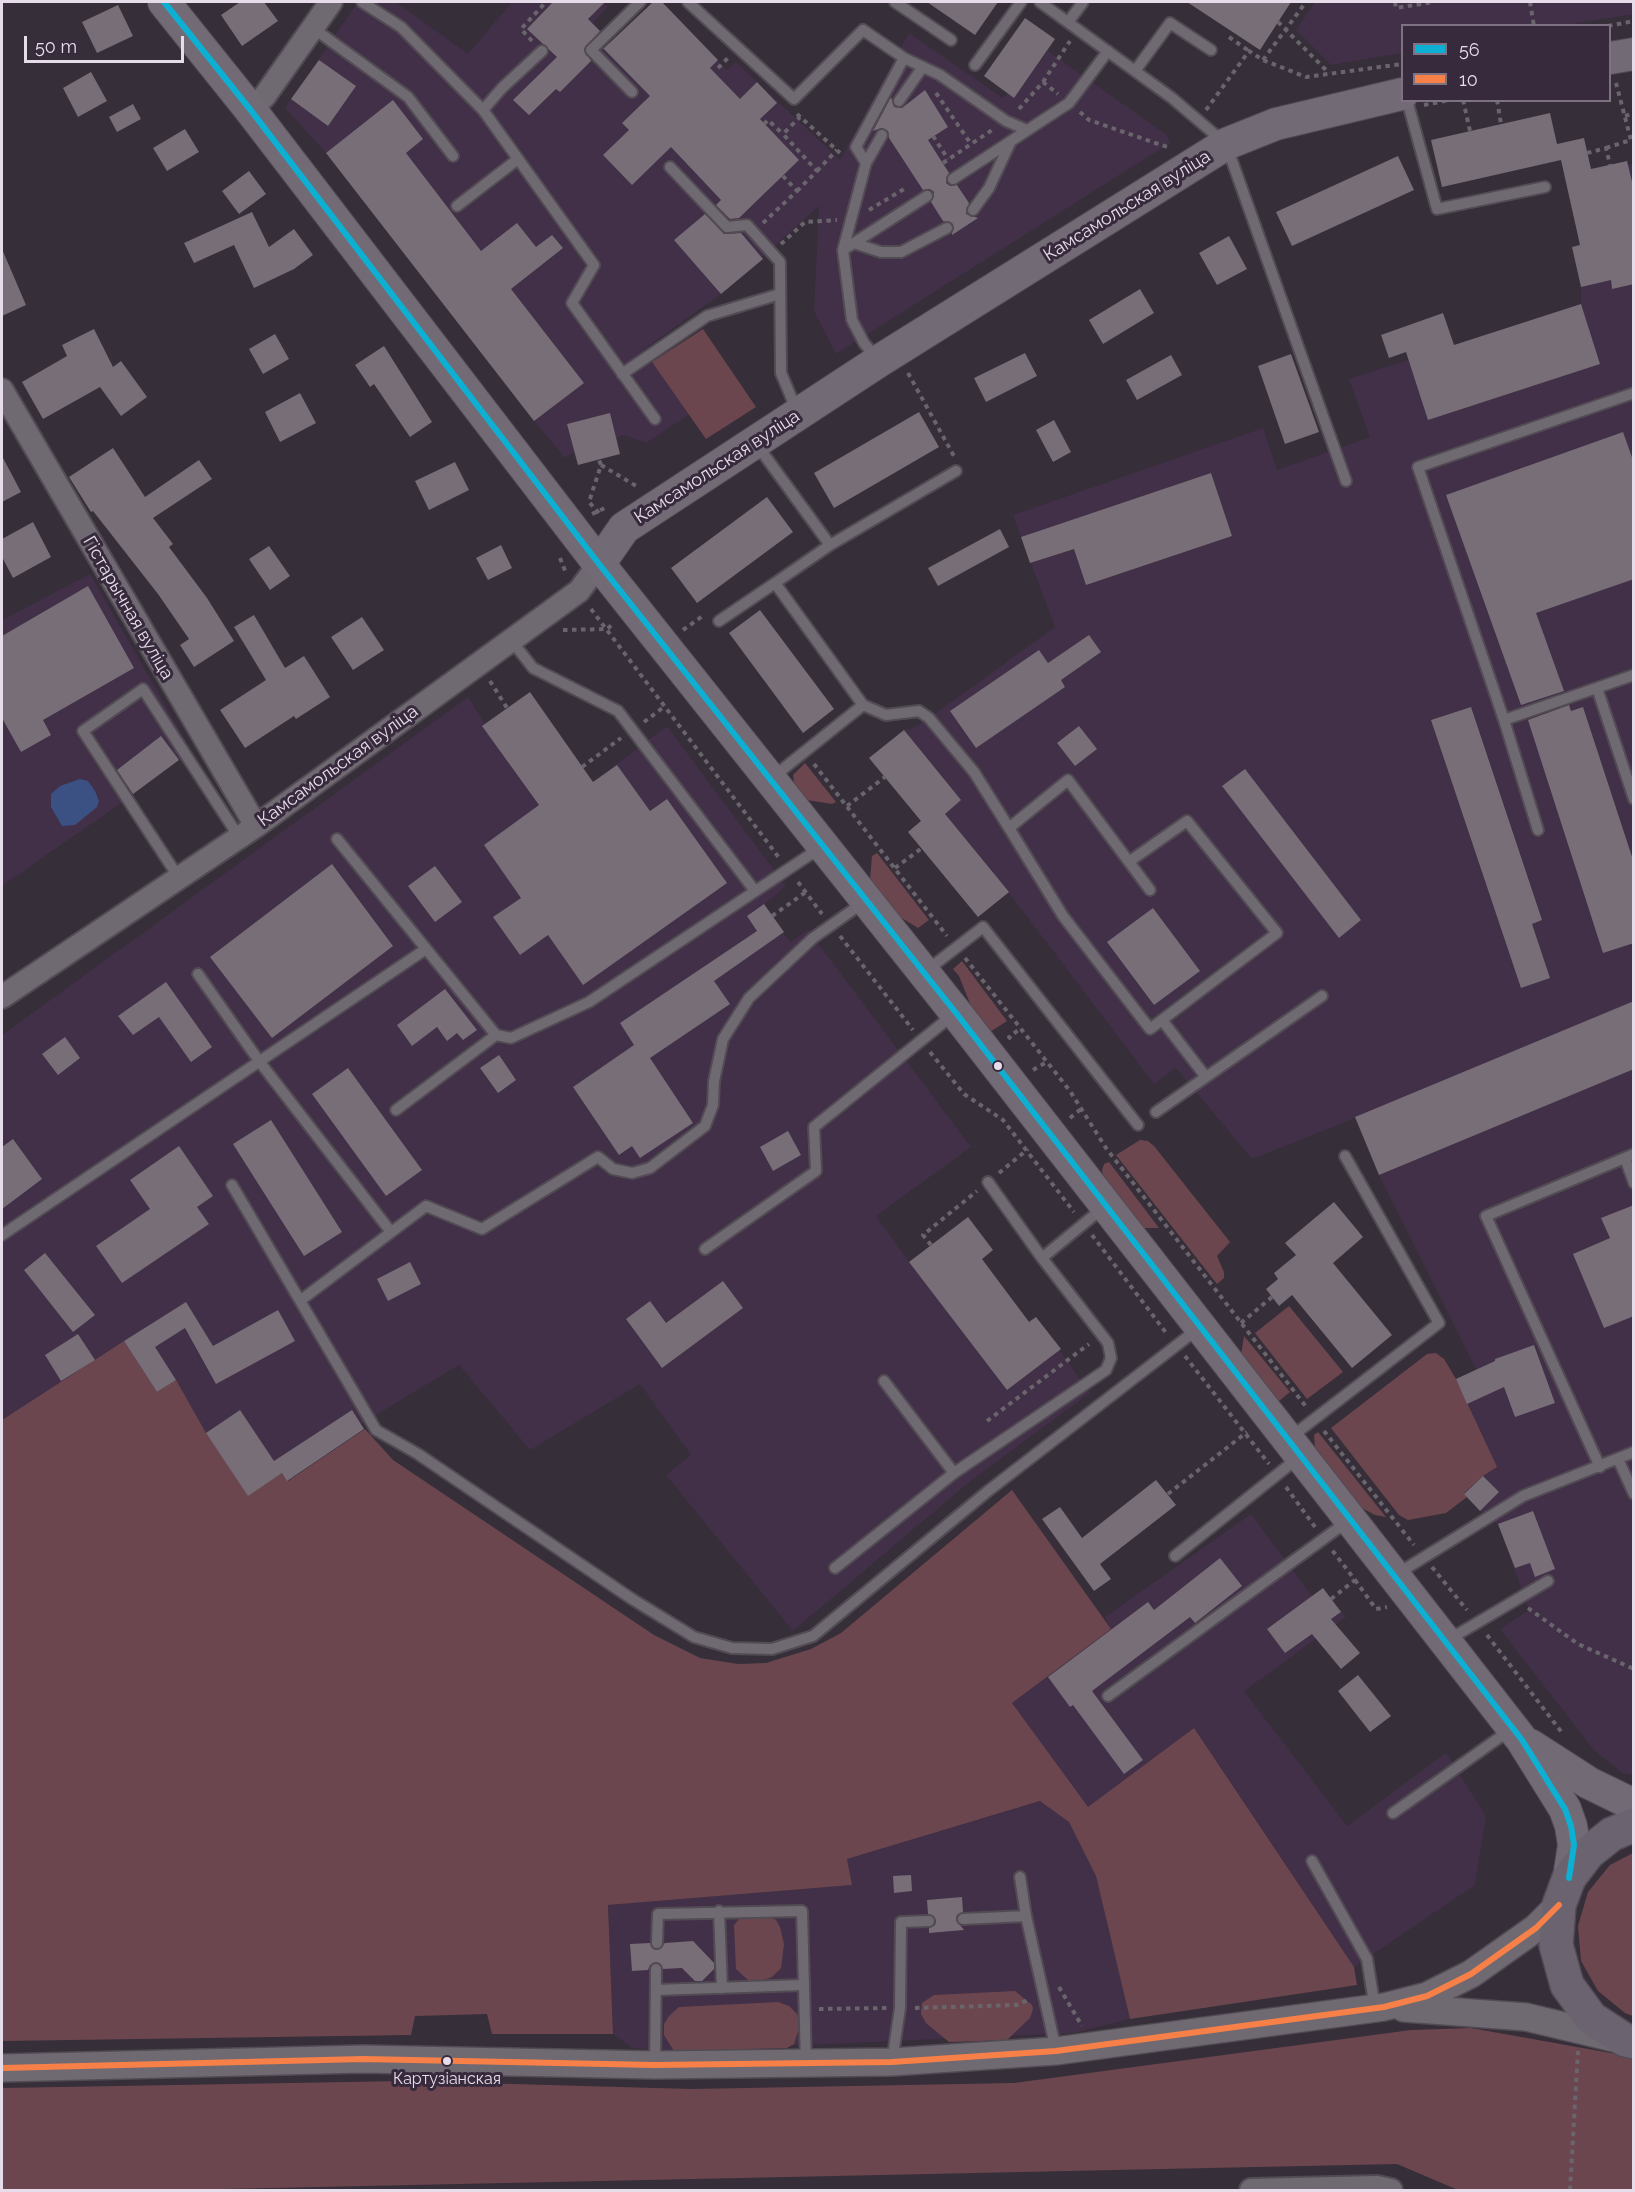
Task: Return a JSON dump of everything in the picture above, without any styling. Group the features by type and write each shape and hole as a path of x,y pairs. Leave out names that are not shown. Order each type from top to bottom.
{"main road":[{"path":"164,2 249,108 599,564 956,1012 1094,1216 1188,1337 1288,1457 1350,1519 1518,1734 1565,1809 1571,1826 1574,1845 1556,1946 1567,1985 1591,2018 1629,2041"},
{"name":"Камсамольская вуліца","path":"599,564 624,528 799,413 893,365 1226,144 1276,124 1401,94"},
{"path":"1518,1734 1574,1775 1634,1805"},
{"path":"1564,1892 1588,1853 1612,1834 1634,1825"}],"street":[{"path":"249,108 264,97 331,2"},
{"name":"Гістарычная вуліца","path":"2,390 248,831"},
{"name":"Камсамольская вуліца","path":"2,997 248,831 579,591 599,564"},
{"path":"2,2068 363,2059 655,2065 892,2062 1056,2051 1380,2008 1426,1996 1471,1974 1536,1928 1564,1892"},
{"path":"1380,2008 1526,2017 1629,2041"},
{"path":"1251,2190 1377,2187 1390,2190"}],"lane":[{"path":"362,2 401,27 483,110 594,265 572,303 655,419"},
{"path":"632,92 591,50 640,2"},
{"path":"688,2 794,99 863,30 904,58 919,72 940,75 1006,121 1027,130"},
{"path":"895,2 951,40"},
{"path":"975,65 1021,2"},
{"path":"1040,2 1070,21 1172,98 1226,144 1346,481"},
{"path":"1070,21 1083,2"},
{"path":"1135,71 1170,23 1211,50"},
{"path":"313,28 408,97 453,156"},
{"path":"483,110 502,88 542,51"},
{"path":"953,179 1069,103 1108,51"},
{"path":"866,164 856,147 904,58"},
{"path":"899,101 919,72"},
{"path":"1408,102 1437,209 1545,187"},
{"path":"882,135 866,164 843,250 852,320 864,343 893,365"},
{"path":"973,210 990,188 1011,141"},
{"path":"457,206 518,159"},
{"path":"670,167 727,228 747,225 780,262 782,373 793,405 799,413"},
{"path":"843,250 927,196"},
{"path":"854,243 881,252 901,252 947,228"},
{"path":"622,374 706,316 780,294"},
{"path":"1538,830 1504,720 1418,467 1634,393"},
{"path":"755,442 830,545"},
{"path":"719,621 830,545 956,471"},
{"path":"775,584 862,705 886,715 919,711 929,718 974,772 1063,916 1150,1029 1277,933 1187,821 1130,861"},
{"path":"511,640 533,668 618,711 755,891"},
{"path":"1504,720 1634,675"},
{"path":"179,878 83,731 143,688 248,831"},
{"path":"1597,688 1634,799"},
{"path":"770,779 862,705"},
{"path":"1009,828 1068,780 1150,890"},
{"path":"337,839 496,1035 511,1038 589,1002 823,846"},
{"path":"300,1300 426,1206 482,1229 598,1157 614,1169 632,1173 650,1168 705,1126 713,1105 714,1081 723,1039 749,998 813,938 866,900"},
{"path":"924,972 983,927 1138,1125"},
{"path":"2,1235 426,949"},
{"path":"198,974 259,1061 391,1232"},
{"path":"1156,1112 1322,996"},
{"path":"705,1249 816,1171 814,1126 956,1012"},
{"path":"1162,1020 1206,1077"},
{"path":"396,1110 496,1035"},
{"path":"1175,1556 1438,1323 1345,1156"},
{"path":"1600,1467 1486,1216 1629,1156 1634,1183"},
{"path":"835,1568 954,1473 1106,1370 1111,1358 1108,1343 1042,1258 988,1182"},
{"path":"232,1185 376,1430 418,1454 694,1637 732,1648 771,1649 813,1636 988,1491 1188,1337"},
{"path":"1042,1258 1094,1216"},
{"path":"884,1381 954,1473"},
{"path":"1395,1576 1523,1496 1634,1452"},
{"path":"1618,1459 1634,1494"},
{"path":"1108,1696 1350,1519"},
{"path":"1445,1641 1548,1581"},
{"path":"1393,1813 1518,1734"},
{"path":"1312,1861 1366,1959 1380,2008"},
{"path":"1020,1877 1042,1994 1056,2051"},
{"path":"719,1911 722,1988"},
{"path":"657,1943 658,1914 802,1911 806,2063"},
{"path":"963,1919 1026,1916"},
{"path":"892,2062 900,2008 901,1923 929,1921"},
{"path":"655,2065 656,1969"},
{"path":"656,1990 804,1985"}],"path":[{"path":"542,51 521,29 546,2"},
{"path":"1263,60 1306,2"},
{"path":"1395,2 1396,8 1432,2"},
{"path":"1530,2 1534,24"},
{"path":"1611,25 1634,21"},
{"path":"1278,22 1287,28 1329,74"},
{"path":"1229,37 1263,60 1306,77 1401,64"},
{"path":"1205,111 1249,51"},
{"path":"718,68 733,53"},
{"path":"1587,153 1631,140 1625,116 1624,60"},
{"path":"919,72 930,84 971,144"},
{"path":"932,102 939,98"},
{"path":"1463,102 1470,131"},
{"path":"1497,102 1501,124"},
{"path":"792,109 844,156"},
{"path":"1625,116 1634,113"},
{"path":"783,134 800,117"},
{"path":"764,124 768,120 817,171"},
{"path":"933,136 948,159"},
{"path":"1606,148 1610,165"},
{"path":"753,232 837,150"},
{"path":"783,176 797,191"},
{"path":"771,252 805,222 853,219 908,187"},
{"path":"893,365 951,448 956,462 956,471"},
{"path":"598,512 590,502 601,465 599,459"},
{"path":"601,465 641,489"},
{"path":"592,609 788,869 964,1094 1003,1120 1094,1216 1188,1337 1245,1433 1288,1457 1324,1539 1355,1580 1331,1599"},
{"path":"483,672 507,708"},
{"path":"804,752 1070,1091"},
{"path":"847,806 885,777"},
{"path":"895,868 922,848"},
{"path":"772,916 806,892"},
{"path":"1014,1043 1009,1037 1021,1028"},
{"path":"1029,1064 1034,1071 1047,1062"},
{"path":"1240,1323 1272,1297"},
{"path":"987,1421 1102,1335"},
{"path":"1168,1494 1245,1433"},
{"path":"1517,1600 1578,1644 1634,1669"},
{"path":"804,2009 1017,2005 1042,1994"},
{"path":"1570,2190 1578,2051"}],"shaded area":[{"path":"358,2 396,2 468,54 512,2 603,2 608,6 593,23 611,42 653,2 662,2 727,70 736,62 840,160 909,33 1003,98 1008,93 1014,97 1048,51 1167,135 1170,143 836,354 814,311 819,206 721,294 643,350 690,414 646,443 624,435 617,438 620,454 578,465 574,452 565,458 534,421 326,153 285,108"},
{"path":"1315,2 1633,2 1634,14 1572,24 1401,24 1401,53 1331,65 1296,30"},
{"path":"1627,161 1628,165 1633,164 1633,1775 1622,1773 1593,1749 1500,1629 1529,1610 1498,1524 1480,1510 1499,1493 1483,1476 1496,1467 1456,1379 1476,1369 1379,1175 1355,1118 1252,1159 1176,1068 1154,1084 1009,893 978,917 908,832 921,821 869,758 904,730 912,729 929,718 1055,627 1013,515 1263,428 1277,470 1370,437 1349,379 1581,304 1581,287 1572,247 1580,244 1564,175"},
{"path":"703,329 756,407 706,439 652,362"},
{"path":"90,574 191,750 127,799 2,886 2,620"},
{"path":"468,697 485,724 582,767 593,782 667,726 786,886 764,904 790,942 808,930 971,1147 876,1216 909,1262 968,1217 993,1250 982,1260 1029,1321 1036,1317 1090,1393 974,1478 793,1631 666,1475 691,1455 640,1384 530,1450 459,1365 361,1424 365,1429 287,1481 248,1496 206,1433 176,1381 157,1392 124,1341 2,1420 2,1035"},
{"path":"805,763 836,802 832,804 807,800 794,783 793,775"},
{"path":"877,853 929,920 918,928 892,912 870,880 872,856"},
{"path":"962,961 1007,1021 990,1032 973,1011 959,976 953,969"},
{"path":"1140,1140 1148,1141 1154,1146 1230,1242 1217,1256 1224,1272 1224,1278 1217,1284 1116,1155"},
{"path":"1109,1162 1159,1228 1140,1228 1104,1183 1102,1170 1104,1164"},
{"path":"1289,1306 1343,1372 1307,1399 1255,1333"},
{"path":"1244,1336 1290,1392 1279,1401 1241,1355"},
{"path":"124,1341 157,1392 176,1380 206,1433 248,1495 282,1473 288,1481 365,1429 393,1460 654,1635 700,1658 738,1664 766,1663 811,1649 841,1633 1012,1490 1111,1629 1012,1703 1088,1807 1194,1728 1354,1967 1357,1985 1130,2019 1096,1876 1069,1822 1040,1801 847,1859 852,1885 608,1905 613,2034 492,2034 487,2014 415,2016 411,2035 2,2041 2,1420"},
{"path":"1436,1353 1444,1359 1456,1379 1497,1467 1464,1493 1467,1497 1446,1513 1408,1520 1399,1515 1331,1428 1427,1354"},
{"path":"1318,1432 1386,1517 1375,1515 1360,1507 1315,1447 1314,1435"},
{"path":"1251,1514 1312,1596 1323,1588 1346,1617 1244,1691 1347,1826 1446,1753 1486,1816 1475,1885 1354,1967 1194,1728 1087,1808 1012,1703 1111,1629 1105,1617"},
{"path":"1041,1801 1069,1822 1096,1876 1130,2019 1073,2033 674,2051 632,2048 613,2034 608,1905 851,1885 847,1859"},
{"path":"1633,1853 1633,2016 1625,2013 1598,1991 1581,1961 1578,1926 1588,1892 1610,1865"},
{"path":"765,1914 776,1920 780,1927 784,1944 781,1968 772,1977 761,1981 748,1980 736,1969 734,1925 741,1917"},
{"path":"1015,1991 1032,2005 1033,2009 1030,2018 1007,2040 949,2042 926,2023 921,2014 922,2003 934,1995"},
{"path":"778,2002 789,2006 797,2014 800,2025 794,2044 787,2048 674,2051 664,2035 664,2024 679,2007"},
{"path":"1471,2028 1633,2057 1633,2190 1458,2190 1397,2164 177,2190 2,2190 2,2088 406,2081 691,2089 1014,2083 1411,2030"}],"water":[{"path":"80,779 88,781 95,791 99,801 97,807 75,825 62,826 51,807 51,794 60,786"}],"building":[{"path":"240,2 264,2 278,21 242,46 221,15"},
{"path":"553,2 605,2 588,19 600,31 584,49 591,61 560,92 556,89 529,115 513,100 557,57 527,29"},
{"path":"653,2 662,2 718,60 710,68 740,99 757,82 777,103 760,119 799,160 739,218 730,219 716,205 721,200 671,147 632,185 603,155 629,130 622,123 650,96 604,49 602,50"},
{"path":"927,2 998,2 975,35"},
{"path":"1187,2 1291,2 1260,50"},
{"path":"118,5 133,36 97,53 82,22"},
{"path":"1025,18 1055,39 1014,98 984,76"},
{"path":"319,60 356,86 328,126 291,99"},
{"path":"91,72 107,101 78,117 63,88"},
{"path":"925,90 948,127 928,140 949,173 946,183 950,186 957,185 969,203 966,214 978,218 952,235 953,224 943,221 931,202 934,192 930,189 923,190 889,138 888,131 881,128 873,131 891,97 894,107 902,108"},
{"path":"393,100 423,139 406,153 481,251 517,223 536,247 552,235 563,248 511,289 584,383 534,421 326,153"},
{"path":"133,104 141,119 117,132 109,117"},
{"path":"1550,113 1557,144 1584,138 1591,169 1627,161 1634,190 1634,284 1612,289 1611,280 1581,287 1572,247 1580,245 1561,160 1442,187 1431,140"},
{"path":"185,129 199,152 167,171 153,148"},
{"path":"1398,156 1414,190 1292,246 1276,212"},
{"path":"249,171 266,194 239,214 222,191"},
{"path":"252,212 269,247 294,229 313,255 294,269 254,288 234,245 194,263 184,243"},
{"path":"705,214 724,234 741,233 763,259 721,294 674,240"},
{"path":"1229,236 1247,269 1217,285 1199,253"},
{"path":"2,249 26,305 2,316"},
{"path":"1140,289 1154,313 1103,344 1089,320"},
{"path":"1581,304 1600,364 1428,420 1406,352 1389,358 1381,335 1443,313 1454,345"},
{"path":"94,329 113,367 121,361 147,397 121,416 100,387 43,419 22,382 67,356 62,345"},
{"path":"275,334 289,359 263,374 249,349"},
{"path":"384,346 432,422 410,437 374,384 370,387 355,365"},
{"path":"1025,353 1037,376 986,402 974,378"},
{"path":"1291,354 1319,432 1285,444 1258,366"},
{"path":"1171,355 1182,375 1137,400 1126,380"},
{"path":"300,393 316,423 280,442 265,412"},
{"path":"919,412 939,447 834,508 814,473"},
{"path":"610,413 620,454 578,465 567,424"},
{"path":"1054,420 1071,452 1053,462 1036,430"},
{"path":"1623,432 1634,463 1634,579 1536,613 1564,691 1521,705 1446,495"},
{"path":"113,448 145,497 199,460 212,479 153,518 173,544 169,547 207,598 234,641 194,667 180,645 189,639 158,594 93,511 91,512 69,477"},
{"path":"2,456 21,492 2,502"},
{"path":"455,462 469,490 429,510 415,481"},
{"path":"1211,473 1232,536 1086,585 1074,549 1030,563 1021,537"},
{"path":"767,497 793,532 697,603 671,568"},
{"path":"33,522 51,557 13,578 2,557 2,539"},
{"path":"1000,529 1009,547 938,586 928,568"},
{"path":"501,545 512,568 488,580 476,558"},
{"path":"269,546 290,576 270,590 249,559"},
{"path":"88,586 134,668 43,720 51,735 21,752 2,718 2,636"},
{"path":"760,610 834,709 803,733 729,633"},
{"path":"254,615 285,668 304,656 330,697 296,719 294,716 245,748 220,710 266,680 234,627"},
{"path":"362,617 384,650 353,670 331,637"},
{"path":"1089,635 1101,652 1061,680 1065,687 976,748 950,711 1039,650 1048,663"},
{"path":"530,692 593,782 617,765 650,811 667,799 727,883 583,985 548,935 520,955 493,917 521,898 484,845 539,805 482,726"},
{"path":"1569,705 1571,711 1583,707 1634,863 1634,943 1603,953 1528,720"},
{"path":"1471,707 1542,920 1532,924 1550,978 1521,988 1431,720"},
{"path":"1079,726 1097,749 1075,766 1057,743"},
{"path":"904,730 961,800 945,814 1009,892 978,917 908,832 921,821 869,758"},
{"path":"161,736 179,760 133,794 117,770"},
{"path":"1245,769 1361,920 1339,938 1222,786"},
{"path":"332,864 393,946 272,1038 210,957"},
{"path":"435,866 462,902 435,922 408,886"},
{"path":"764,904 784,932 714,981 730,1004 650,1058 693,1123 640,1158 632,1146 619,1155 573,1087 634,1045 620,1023 757,931 747,916"},
{"path":"1153,908 1200,971 1154,1005 1107,942"},
{"path":"166,982 212,1047 191,1062 159,1017 133,1035 118,1016"},
{"path":"445,989 477,1030 463,1040 457,1033 447,1041 437,1027 412,1046 397,1025"},
{"path":"1634,1001 1634,1069 1379,1175 1355,1117"},
{"path":"65,1037 80,1058 58,1075 42,1054"},
{"path":"499,1055 516,1080 498,1093 480,1068"},
{"path":"348,1068 422,1170 386,1196 312,1094"},
{"path":"271,1120 342,1232 304,1256 233,1144"},
{"path":"788,1131 801,1155 773,1171 760,1147"},
{"path":"13,1139 42,1179 2,1209 2,1147"},
{"path":"179,1146 213,1196 197,1207 209,1224 122,1283 96,1246 150,1209 130,1180"},
{"path":"1334,1202 1363,1237 1333,1263 1392,1335 1352,1368 1292,1295 1279,1306 1266,1289 1278,1279 1274,1273 1296,1255 1285,1243"},
{"path":"1634,1205 1634,1316 1604,1328 1573,1254 1610,1238 1601,1218"},
{"path":"968,1217 993,1250 982,1259 1029,1322 1036,1317 1061,1349 1007,1390 909,1262"},
{"path":"45,1253 95,1315 73,1332 24,1270"},
{"path":"410,1262 421,1284 388,1301 377,1279"},
{"path":"723,1281 743,1308 662,1368 626,1319 650,1301 666,1323"},
{"path":"186,1302 213,1346 278,1310 295,1341 216,1384 185,1328 155,1347 176,1380 157,1392 124,1341"},
{"path":"78,1334 95,1360 61,1381 45,1355"},
{"path":"1534,1345 1555,1403 1515,1417 1504,1387 1467,1404 1456,1379 1495,1359"},
{"path":"240,1410 274,1461 352,1410 364,1429 287,1481 282,1473 248,1496 206,1433"},
{"path":"1483,1476 1499,1492 1480,1511 1464,1494"},
{"path":"1156,1480 1176,1505 1100,1564 1111,1579 1094,1591 1042,1519 1060,1507 1082,1538"},
{"path":"1533,1511 1555,1569 1535,1577 1530,1563 1515,1568 1498,1524"},
{"path":"1220,1558 1242,1586 1195,1623 1190,1617 1092,1691 1143,1760 1124,1774 1073,1705 1070,1707 1048,1677 1148,1602 1154,1610"},
{"path":"1323,1588 1341,1612 1331,1619 1360,1653 1341,1669 1312,1634 1285,1653 1267,1629"},
{"path":"1358,1675 1391,1716 1370,1732 1338,1691"},
{"path":"911,1875 912,1891 894,1893 893,1876"},
{"path":"962,1897 963,1912 957,1915 956,1920 964,1930 929,1933 929,1928 935,1925 936,1920 928,1914 927,1900"},
{"path":"693,1941 714,1963 714,1969 702,1981 695,1981 682,1968 663,1969 657,1962 650,1965 648,1970 632,1971 630,1944 650,1943 653,1949 657,1950 665,1943"}],"transit line":[{"name":"56","path":"164,2 249,108 599,564 956,1013 1522,1740 1565,1809 1571,1826 1574,1845 1569,1878"},
{"name":"10","path":"2,2068 363,2059 655,2065 892,2062 1056,2051 1384,2007 1427,1996 1471,1974 1536,1928 1559,1905"}],"place":[{"name":"Картузіанская","path":"447,2061"}]}
